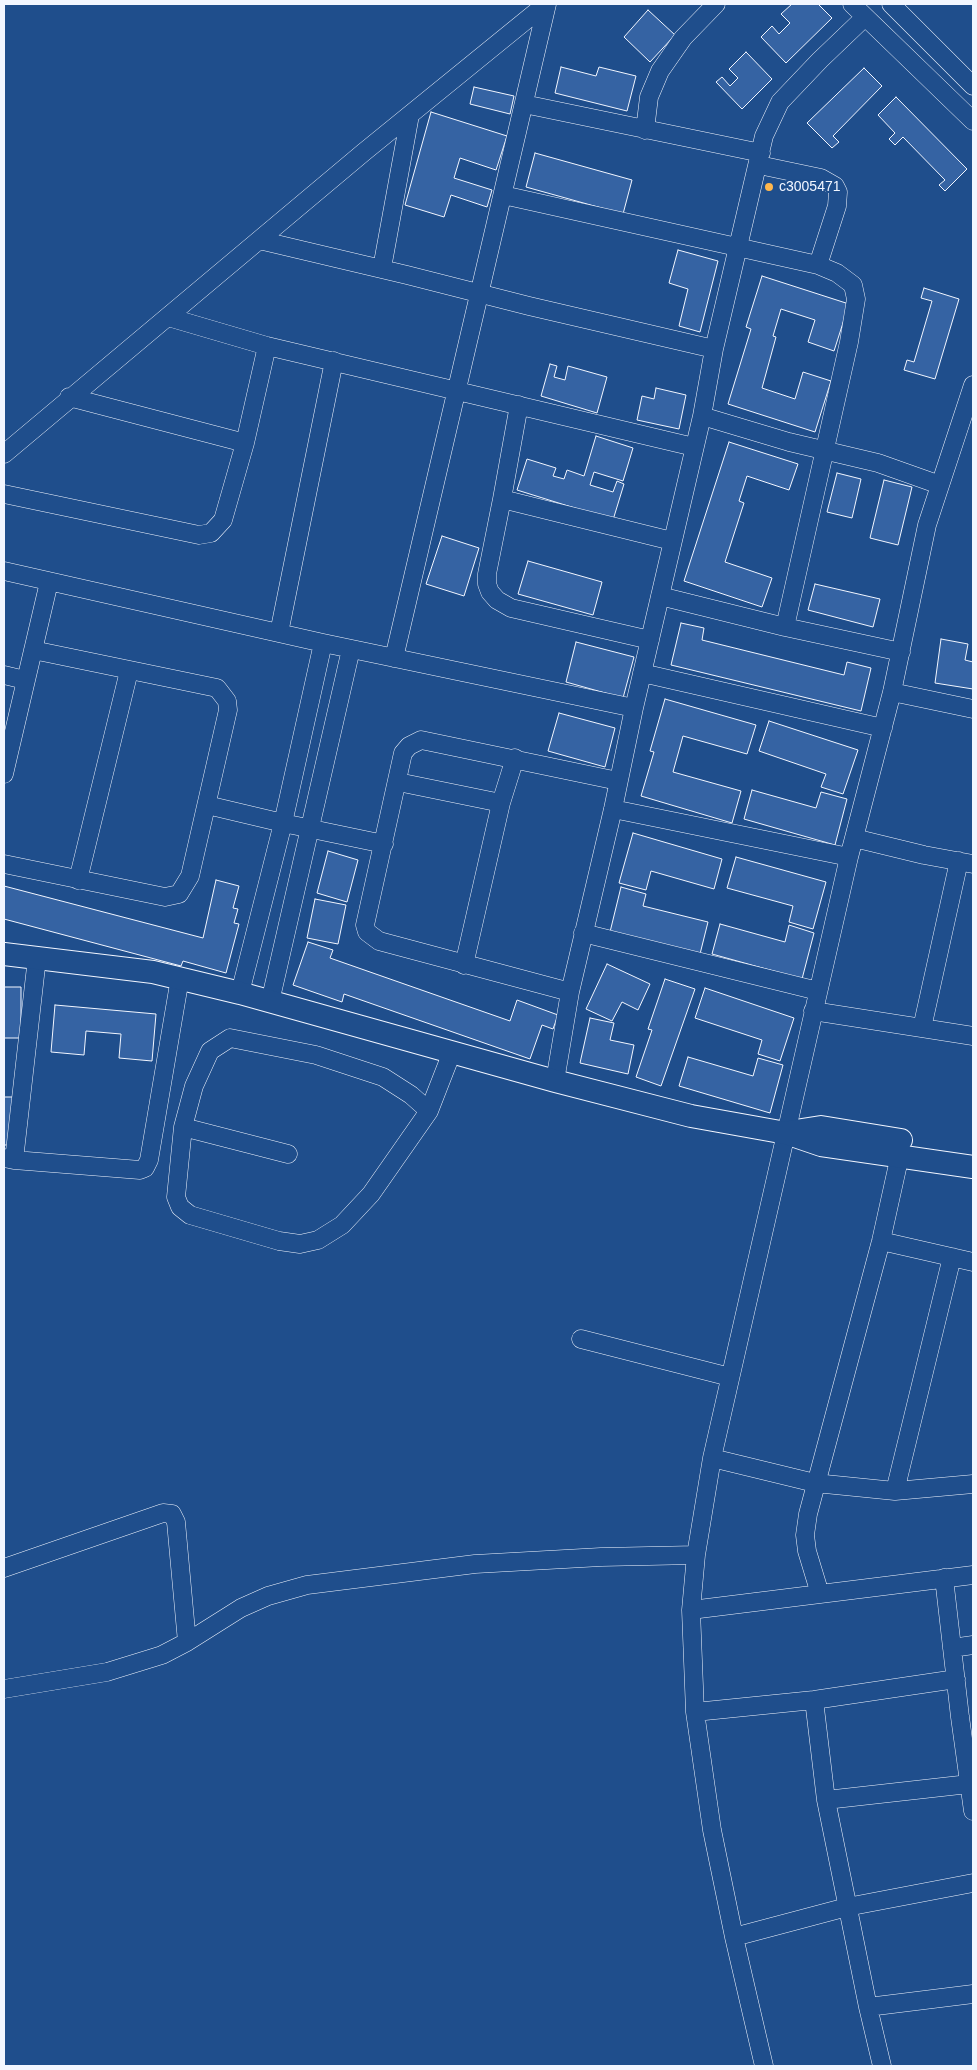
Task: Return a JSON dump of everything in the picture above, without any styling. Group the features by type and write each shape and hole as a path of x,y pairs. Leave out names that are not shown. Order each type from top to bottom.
{"main road":[{"path":"4,954 153,972 240,993 554,1081 691,1116 786,1133 821,1145 973,1166"},
{"path":"786,1133 821,1127 973,1152"}],"street":[{"path":"394,658 546,4"},
{"path":"4,454 69,397 546,4"},
{"path":"645,130 649,97 660,71 683,38 716,4"},
{"path":"852,4 973,121"},
{"path":"891,4 973,86"},
{"path":"554,1081 583,933 613,809 634,708 702,416 714,349 764,136 780,102 865,17"},
{"path":"524,104 645,130 760,159 821,178 835,186 838,192 837,206 818,265"},
{"path":"382,268 410,115"},
{"path":"503,195 818,265 848,280 855,288 856,299 849,342 785,628"},
{"path":"259,240 714,349"},
{"path":"168,317 267,346 694,447"},
{"path":"4,494 199,535 211,533 223,520 245,443 267,346"},
{"path":"279,633 334,361"},
{"path":"764,2066 734,1938 712,1830 695,1712 691,1610 696,1555 712,1458 730,1377 849,858 892,692 927,525 973,386"},
{"path":"69,397 245,443"},
{"path":"519,405 502,500 486,574 487,584 496,600 510,608 650,640"},
{"path":"702,416 825,451 878,463 940,485"},
{"path":"502,500 672,541"},
{"path":"4,571 323,643 634,708"},
{"path":"4,774 49,582"},
{"path":"660,596 785,628 901,652"},
{"path":"240,993 283,823 323,643"},
{"path":"270,1002 351,649"},
{"path":"4,864 164,897 179,894 190,876 228,710 224,695 217,688 33,650"},
{"path":"78,880 129,671"},
{"path":"642,673 882,728"},
{"path":"4,676 25,680"},
{"path":"892,692 973,710"},
{"path":"570,992 379,942 367,932 365,925 403,753 409,746 422,740 618,781"},
{"path":"464,965 500,803 515,758"},
{"path":"398,782 500,803"},
{"path":"207,805 384,844"},
{"path":"613,809 849,858"},
{"path":"854,838 966,862 922,1028"},
{"path":"583,933 818,991"},
{"path":"37,958 9,1159 140,1170 145,1168 149,1160 180,978"},
{"path":"813,1011 973,1036"},
{"path":"429,1111 411,1095 383,1077 316,1055 230,1038 210,1050 194,1086 183,1126 176,1196 180,1207 190,1215 279,1241 300,1244 318,1240 342,1225 371,1194 429,1111 452,1052"},
{"path":"183,1126 288,1154"},
{"path":"820,1594 807,1551 805,1535 815,1483 880,1241 900,1155"},
{"path":"880,1241 973,1262"},
{"path":"895,1491 952,1257"},
{"path":"581,1339 730,1377"},
{"path":"712,1458 815,1483 895,1491 973,1484"},
{"path":"4,1568 167,1513 172,1514 176,1522 187,1642"},
{"path":"4,1689 107,1672 162,1655 187,1642 240,1608 268,1596 308,1585 475,1564 601,1557 696,1555"},
{"path":"691,1610 973,1575"},
{"path":"944,1578 956,1679 966,1716 969,1784 973,1811"},
{"path":"952,1648 973,1645"},
{"path":"695,1712 814,1700 956,1679"},
{"path":"814,1700 826,1800 882,2066"},
{"path":"826,1800 969,1784"},
{"path":"734,1938 848,1908 973,1883"},
{"path":"868,2006 973,1994"}],"building":[{"path":"792,4 818,4 832,18 786,63 761,37 772,26 779,34 790,23 781,14"},
{"path":"648,10 675,35 650,62 624,37"},
{"path":"746,52 772,79 742,109 716,82 722,77 730,86 738,78 729,69"},
{"path":"561,67 596,76 599,67 636,76 627,111 555,93"},
{"path":"864,68 882,86 833,136 839,142 832,148 807,123"},
{"path":"474,87 514,96 510,114 470,104"},
{"path":"896,97 967,169 945,191 939,185 945,180 903,137 895,145 889,139 895,133 878,115"},
{"path":"431,112 507,136 496,170 460,158 454,178 492,190 487,207 451,195 444,217 405,205"},
{"path":"535,153 632,180 623,214 526,187"},
{"path":"678,250 718,261 700,332 679,326 688,289 669,283"},
{"path":"762,276 849,304 834,351 808,342 815,320 781,309 773,336 776,337 762,388 795,399 803,372 831,381 815,432 728,404 751,329 746,327"},
{"path":"924,288 959,299 935,379 904,370 907,360 914,362 932,301 921,298"},
{"path":"550,364 557,366 554,377 565,380 568,366 607,377 597,413 541,396"},
{"path":"656,388 686,395 679,429 637,420 642,396 654,399"},
{"path":"596,436 633,448 623,481 594,472 590,485 613,492 617,481 624,484 613,520 517,490 527,459 556,468 553,476 564,479 567,470 584,476"},
{"path":"729,442 798,464 789,490 747,476 739,501 744,503 725,562 772,578 762,607 684,581"},
{"path":"837,473 861,479 852,518 827,512"},
{"path":"884,480 912,487 898,545 870,538"},
{"path":"442,536 479,548 464,596 426,584"},
{"path":"528,561 602,582 593,615 518,594"},
{"path":"815,584 880,599 873,627 808,610"},
{"path":"681,623 704,628 702,640 844,675 847,662 871,668 861,711 671,665"},
{"path":"941,639 968,644 965,660 973,662 973,689 935,683"},
{"path":"576,642 634,657 623,698 566,682"},
{"path":"665,699 756,725 747,754 683,736 673,772 741,791 732,823 641,796 654,752 650,751"},
{"path":"559,713 615,728 605,767 548,751"},
{"path":"769,721 858,750 843,794 821,787 826,774 759,751"},
{"path":"752,790 816,808 821,792 847,799 835,845 744,819"},
{"path":"633,833 722,859 714,889 651,871 646,890 619,883"},
{"path":"328,851 358,860 347,902 317,893"},
{"path":"736,857 826,882 813,929 789,922 793,906 727,888"},
{"path":"216,880 239,886 233,908 238,909 234,923 239,924 226,973 183,961 181,966 4,919 4,886 203,938"},
{"path":"621,887 646,894 643,906 708,922 700,954 610,932"},
{"path":"315,899 346,905 338,944 307,938"},
{"path":"720,924 785,942 789,925 814,933 802,979 712,954"},
{"path":"308,942 333,950 330,958 510,1021 517,1000 558,1015 553,1029 542,1025 530,1059 344,994 342,1002 293,985"},
{"path":"607,964 650,984 638,1010 622,1002 612,1021 586,1009"},
{"path":"665,979 695,989 661,1086 636,1077 652,1030 648,1029"},
{"path":"4,987 21,987 21,1038 4,1038"},
{"path":"705,988 794,1018 780,1061 758,1054 762,1040 695,1018"},
{"path":"55,1005 156,1014 152,1061 119,1058 121,1034 86,1031 84,1055 51,1052"},
{"path":"590,1018 614,1023 610,1040 634,1045 628,1074 580,1063"},
{"path":"688,1057 753,1076 758,1058 783,1065 770,1113 679,1086"},
{"path":"4,1097 13,1097 9,1145 4,1145"}],"place":[{"name":"c3005471","path":"769,187"}]}
